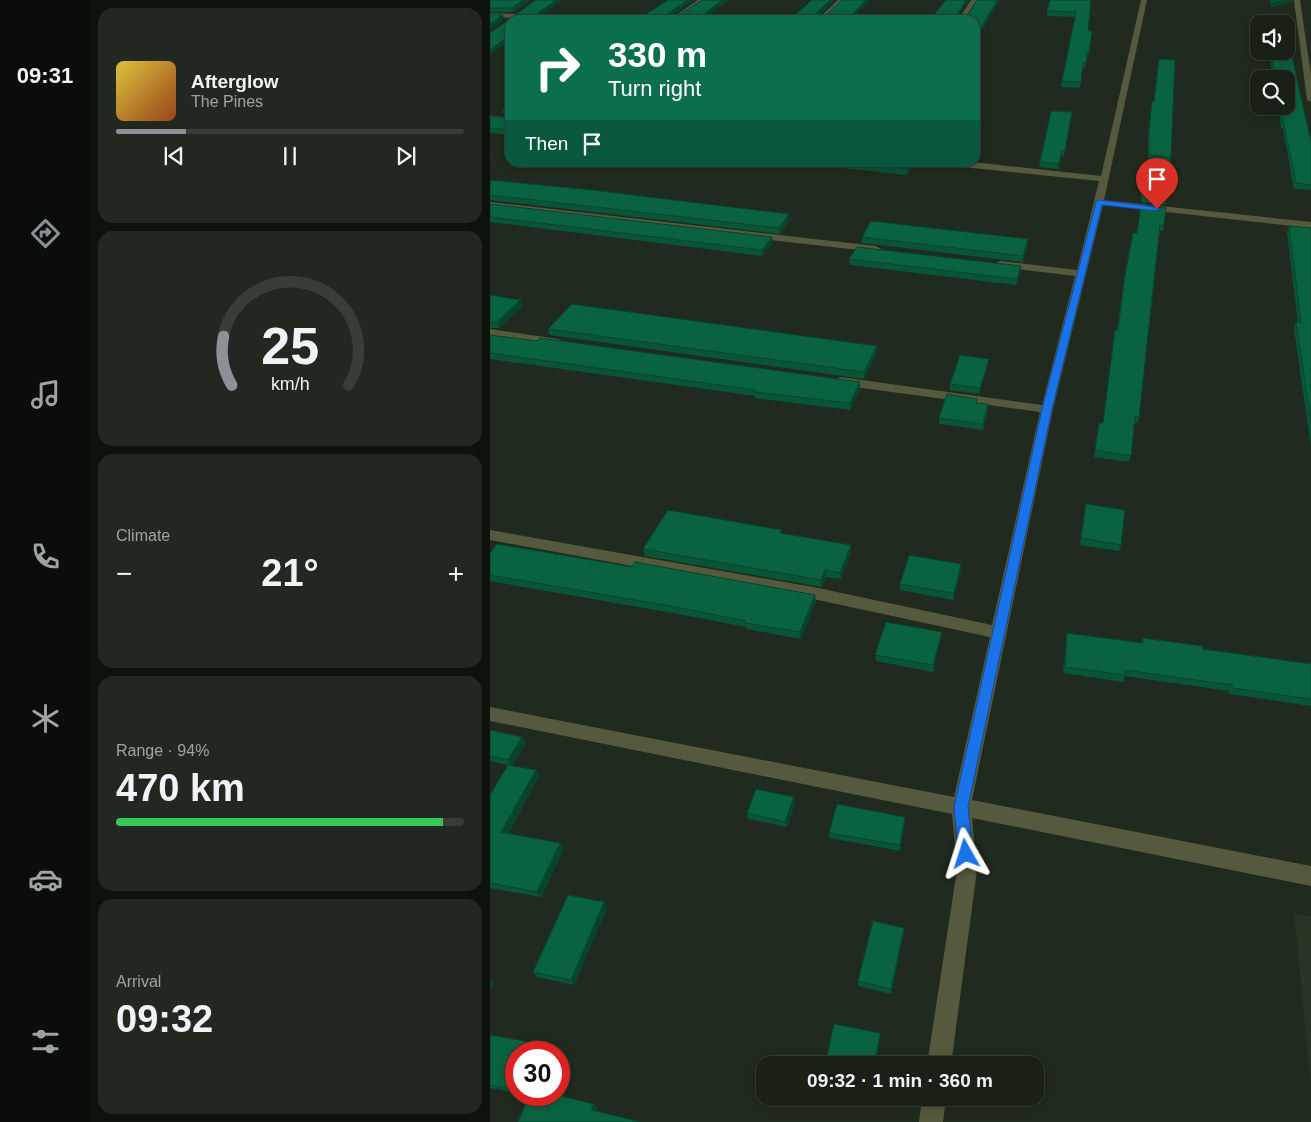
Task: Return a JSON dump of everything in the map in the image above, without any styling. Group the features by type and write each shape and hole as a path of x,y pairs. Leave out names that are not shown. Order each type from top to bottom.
{"street":[{"path":"680,15 702,0"},
{"path":"825,15 841,0"},
{"path":"964,15 974,0"},
{"path":"940,1056 967,870 961,807 1047,409 1105,179 1144,0"},
{"path":"1297,0 1311,100"},
{"path":"517,15 524,10"},
{"path":"490,15 505,16"},
{"path":"1302,32 1311,32"},
{"path":"490,118 505,119"},
{"path":"980,166 1105,179"},
{"path":"1099,202 1311,225"},
{"path":"490,205 884,250"},
{"path":"992,263 1081,274"},
{"path":"490,332 568,343"},
{"path":"832,380 1047,409"},
{"path":"490,536 818,594 999,633"},
{"path":"490,714 1311,876"},
{"path":"931,1122 933,1106"}],"shaded area":[{"path":"1294,914 1311,917 1311,1086"}],"building":[{"path":"490,0 523,0 512,8 490,8"},
{"path":"536,0 556,0 536,15 515,15"},
{"path":"668,0 688,0 667,15 645,15"},
{"path":"702,0 723,0 703,15 679,15"},
{"path":"812,0 831,0 815,15 795,15"},
{"path":"842,0 866,0 852,15 826,15"},
{"path":"946,0 966,0 957,15 934,15"},
{"path":"977,0 998,0 980,31 980,15 967,15"},
{"path":"1050,0 1091,0 1088,31 1092,31 1086,63 1083,62 1081,82 1062,81 1076,12 1047,11"},
{"path":"1272,0 1286,0 1272,3"},
{"path":"490,14 503,15 490,24"},
{"path":"505,22 505,39 490,50 490,33"},
{"path":"1159,59 1175,60 1171,157 1149,155 1152,102 1154,102"},
{"path":"1272,60 1293,60 1295,70 1274,70"},
{"path":"1295,70 1311,142 1311,185 1296,183 1282,115 1295,115"},
{"path":"1051,111 1072,112 1065,150 1062,150 1059,164 1040,162"},
{"path":"491,117 505,117 505,130 490,128"},
{"path":"887,167 908,167 907,169"},
{"path":"1143,176 1166,178 1166,199 1142,196"},
{"path":"490,180 592,190 789,214 779,228 490,195"},
{"path":"490,204 772,237 762,250 490,217"},
{"path":"1141,205 1166,208 1164,225 1160,225 1139,417 1135,416 1131,456 1095,450 1099,423 1103,423 1115,330 1118,330 1125,275 1133,233 1137,233"},
{"path":"871,221 1028,239 1023,256 862,237"},
{"path":"1289,226 1311,228 1311,421 1296,322 1301,323"},
{"path":"857,247 1021,266 1017,279 849,259"},
{"path":"490,295 520,300 497,322 490,322"},
{"path":"572,304 877,346 864,372 548,329"},
{"path":"490,335 537,341 540,338 860,382 850,403 754,392 755,390 490,353"},
{"path":"960,355 989,359 980,388 950,384"},
{"path":"947,394 977,399 976,403 988,404 983,424 939,418"},
{"path":"1086,504 1125,510 1121,545 1081,538"},
{"path":"668,510 782,530 780,533 851,545 840,573 825,570 821,580 643,549"},
{"path":"497,544 632,567 635,562 815,595 800,632 745,623 746,621 676,607 490,575 490,553"},
{"path":"909,555 961,564 954,593 900,584"},
{"path":"886,622 942,632 933,665 875,655"},
{"path":"1067,633 1143,643 1143,638 1202,646 1203,649 1311,664 1311,699 1232,688 1232,685 1125,670 1125,675 1065,667"},
{"path":"490,730 522,737 508,760 490,756"},
{"path":"508,765 536,770 501,832 560,843 537,892 490,883 490,795"},
{"path":"756,789 794,797 785,822 747,813"},
{"path":"837,804 905,817 900,845 829,833"},
{"path":"568,895 604,902 571,980 533,972"},
{"path":"873,921 904,928 891,989 858,981"},
{"path":"834,1024 880,1033 876,1056 827,1056"},
{"path":"490,1035 524,1041 505,1041 505,1088 490,1085"},
{"path":"570,1098 594,1104 591,1110 641,1122 518,1122 525,1106 570,1106"}],"route":[{"path":"966,854 961,807 1047,409 1099,202 1157,209"}]}
